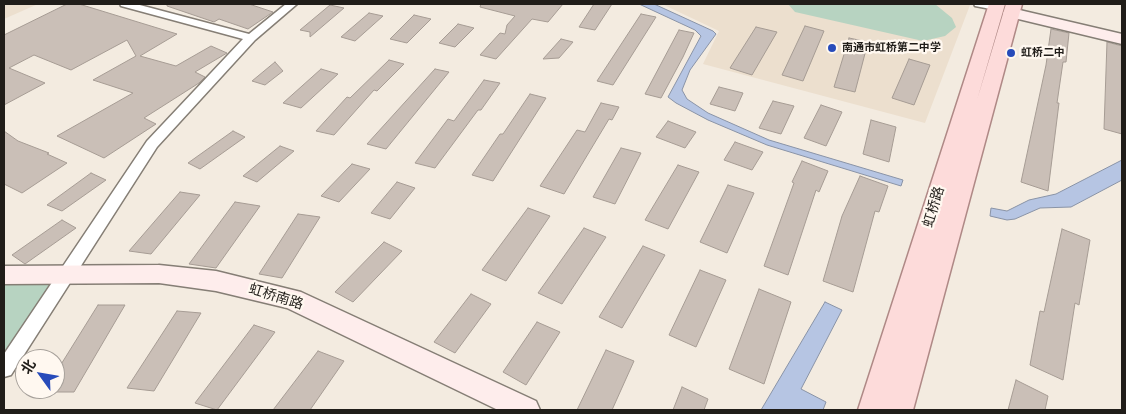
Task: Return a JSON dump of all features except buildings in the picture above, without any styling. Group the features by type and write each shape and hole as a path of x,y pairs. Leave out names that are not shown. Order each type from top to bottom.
{"main road":[{"name":"虹桥路","path":"873,410 999,6"},
{"name":"虹桥路","path":"898,410 999,6"}],"street":[{"path":"125,4 251,38"},
{"path":"4,369 152,144 251,38 292,4"},
{"path":"999,6 1122,39"},
{"name":"虹桥南路","path":"4,275 159,274 216,281 292,299 526,410"}],"shaded area":[{"path":"4,4 38,4 4,19"},
{"name":"南通市虹桥第二中学","path":"662,4 970,5 925,123 703,64 719,31"}],"green space":[{"path":"788,4 935,4 952,18 956,27 945,36 923,41 795,12"},
{"path":"61,277 21,349 15,349 15,360 4,379 4,284"}],"water":[{"path":"639,4 654,4 716,34 690,70 682,90 687,99 708,113 769,140 903,180 901,186 767,145 708,120 676,103 668,97 701,36 695,30"},
{"path":"1122,160 1122,180 1071,207 1040,208 1015,219 1007,220 990,216 991,208 1007,211 1029,200 1056,194"},
{"path":"825,302 842,310 801,389 826,402 823,410 761,410"}],"place":[{"name":"南通市虹桥第二中学","path":"832,48"},
{"name":"虹桥二中","path":"1011,53"}]}
